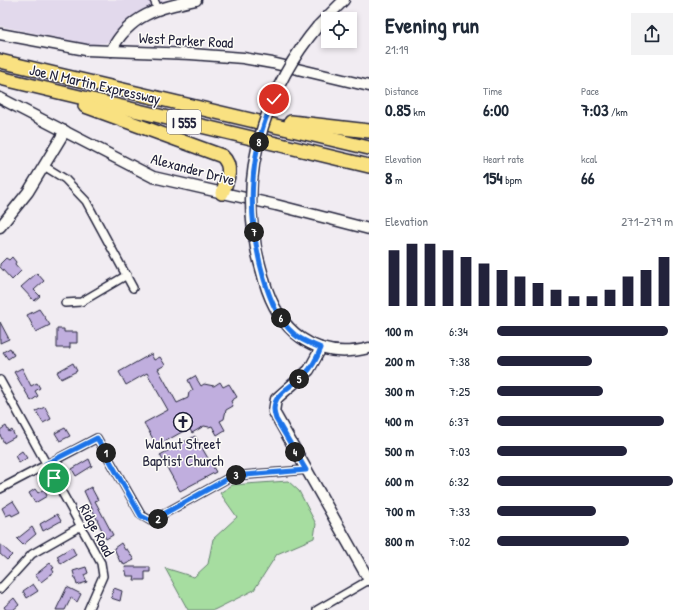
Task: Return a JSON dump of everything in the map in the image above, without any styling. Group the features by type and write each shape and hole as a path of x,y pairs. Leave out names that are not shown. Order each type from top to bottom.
{"highway":[{"name":"Joe N Martin Expressway","path":"0,61 369,148"},
{"name":"Joe N Martin Expressway","path":"0,78 369,166"},
{"path":"23,84 217,152 226,159 229,170 222,193"},
{"path":"238,117 369,131"}],"street":[{"path":"111,51 118,38 156,4 196,0"},
{"path":"344,0 318,26 293,62 274,99 263,126 255,159 252,193 252,221 265,285 277,312 294,334 305,342 321,348 346,351 369,348"},
{"name":"West Parker Road","path":"0,34 86,50 191,54 243,58 272,63 369,86"},
{"name":"Alexander Drive","path":"0,98 153,177 368,229"},
{"path":"0,227 28,192 65,131"},
{"path":"44,166 65,179 79,192 133,288"},
{"path":"65,303 81,302 127,275"},
{"path":"317,610 369,580 276,419 274,412 274,403 278,396 309,370 321,348"},
{"name":"Ridge Road","path":"0,380 81,526 102,568 103,576 88,610"},
{"path":"0,490 97,438 141,516 151,521 232,476 306,470"},
{"path":"0,589 32,554 81,526"}],"shaded area":[{"path":"0,0 173,0 144,10 124,24 113,39 105,43 92,45 0,26"}],"green space":[{"path":"288,481 299,491 316,524 314,538 277,554 254,590 214,610 188,610 165,568 194,577 208,564 213,539 237,517 220,493 232,485"}],"building":[{"path":"12,257 16,262 15,264 21,271 12,280 0,267 0,264 6,258 9,260"},
{"path":"37,273 44,281 34,290 40,296 34,301 21,287"},
{"path":"39,309 50,325 36,332 27,315"},
{"path":"0,322 9,339 0,343"},
{"path":"57,329 64,329 64,332 77,332 77,343 70,343 70,348 57,348"},
{"path":"10,348 14,355 8,359 3,352"},
{"name":"Walnut Street Baptist Church","path":"151,354 154,360 160,357 165,365 158,369 177,403 188,398 189,392 193,390 188,380 195,376 201,386 204,384 214,386 220,382 223,387 229,384 237,397 231,401 233,406 226,410 224,419 220,421 225,430 217,435 212,426 204,426 192,433 189,428 157,446 144,423 168,410 147,373 126,385 119,372"},
{"path":"73,363 77,371 61,379 57,372"},
{"path":"22,368 31,386 37,383 40,388 35,391 38,396 31,401 14,372"},
{"path":"45,407 51,419 43,423 36,411"},
{"path":"6,426 9,432 12,430 15,437 4,443 0,435 0,430"},
{"path":"65,428 70,436 60,441 55,433"},
{"path":"195,436 216,472 180,491 160,455"},
{"path":"22,451 27,458 19,463 15,456"},
{"path":"89,459 92,466 76,476 72,469"},
{"path":"91,487 98,500 95,501 113,535 106,539 84,491"},
{"path":"35,489 38,493 44,489 47,496 35,503 29,493"},
{"path":"13,501 20,512 12,516 11,514 6,516 2,508"},
{"path":"57,514 61,521 43,531 40,524"},
{"path":"32,527 36,534 23,545 17,539"},
{"path":"121,543 134,560 124,565 122,561 120,562 114,548"},
{"path":"0,544 12,555 7,560 0,554"},
{"path":"72,547 76,555 61,564 57,556"},
{"path":"50,563 54,568 52,569 54,572 41,582 35,575"},
{"path":"86,567 88,573 84,575 87,582 77,585 73,571"},
{"path":"125,567 150,567 150,572 145,572 145,580 134,580 135,576 127,576"},
{"path":"33,584 38,591 27,598 23,591"},
{"path":"67,587 81,594 77,602 71,598 65,610 56,610"},
{"path":"114,588 122,591 120,601 111,598"},
{"path":"14,598 19,605 13,610 6,610 4,607"}],"place":[{"name":"Walnut Street Baptist Church","path":"183,422"}],"route":[{"path":"54,478 46,464 97,438 141,516 151,521 159,518 226,478 232,476 306,470 276,419 274,403 278,396 309,370 314,364 321,348 305,342 294,334 274,308 259,264 252,221 252,193 255,159 263,126 274,99"}]}
